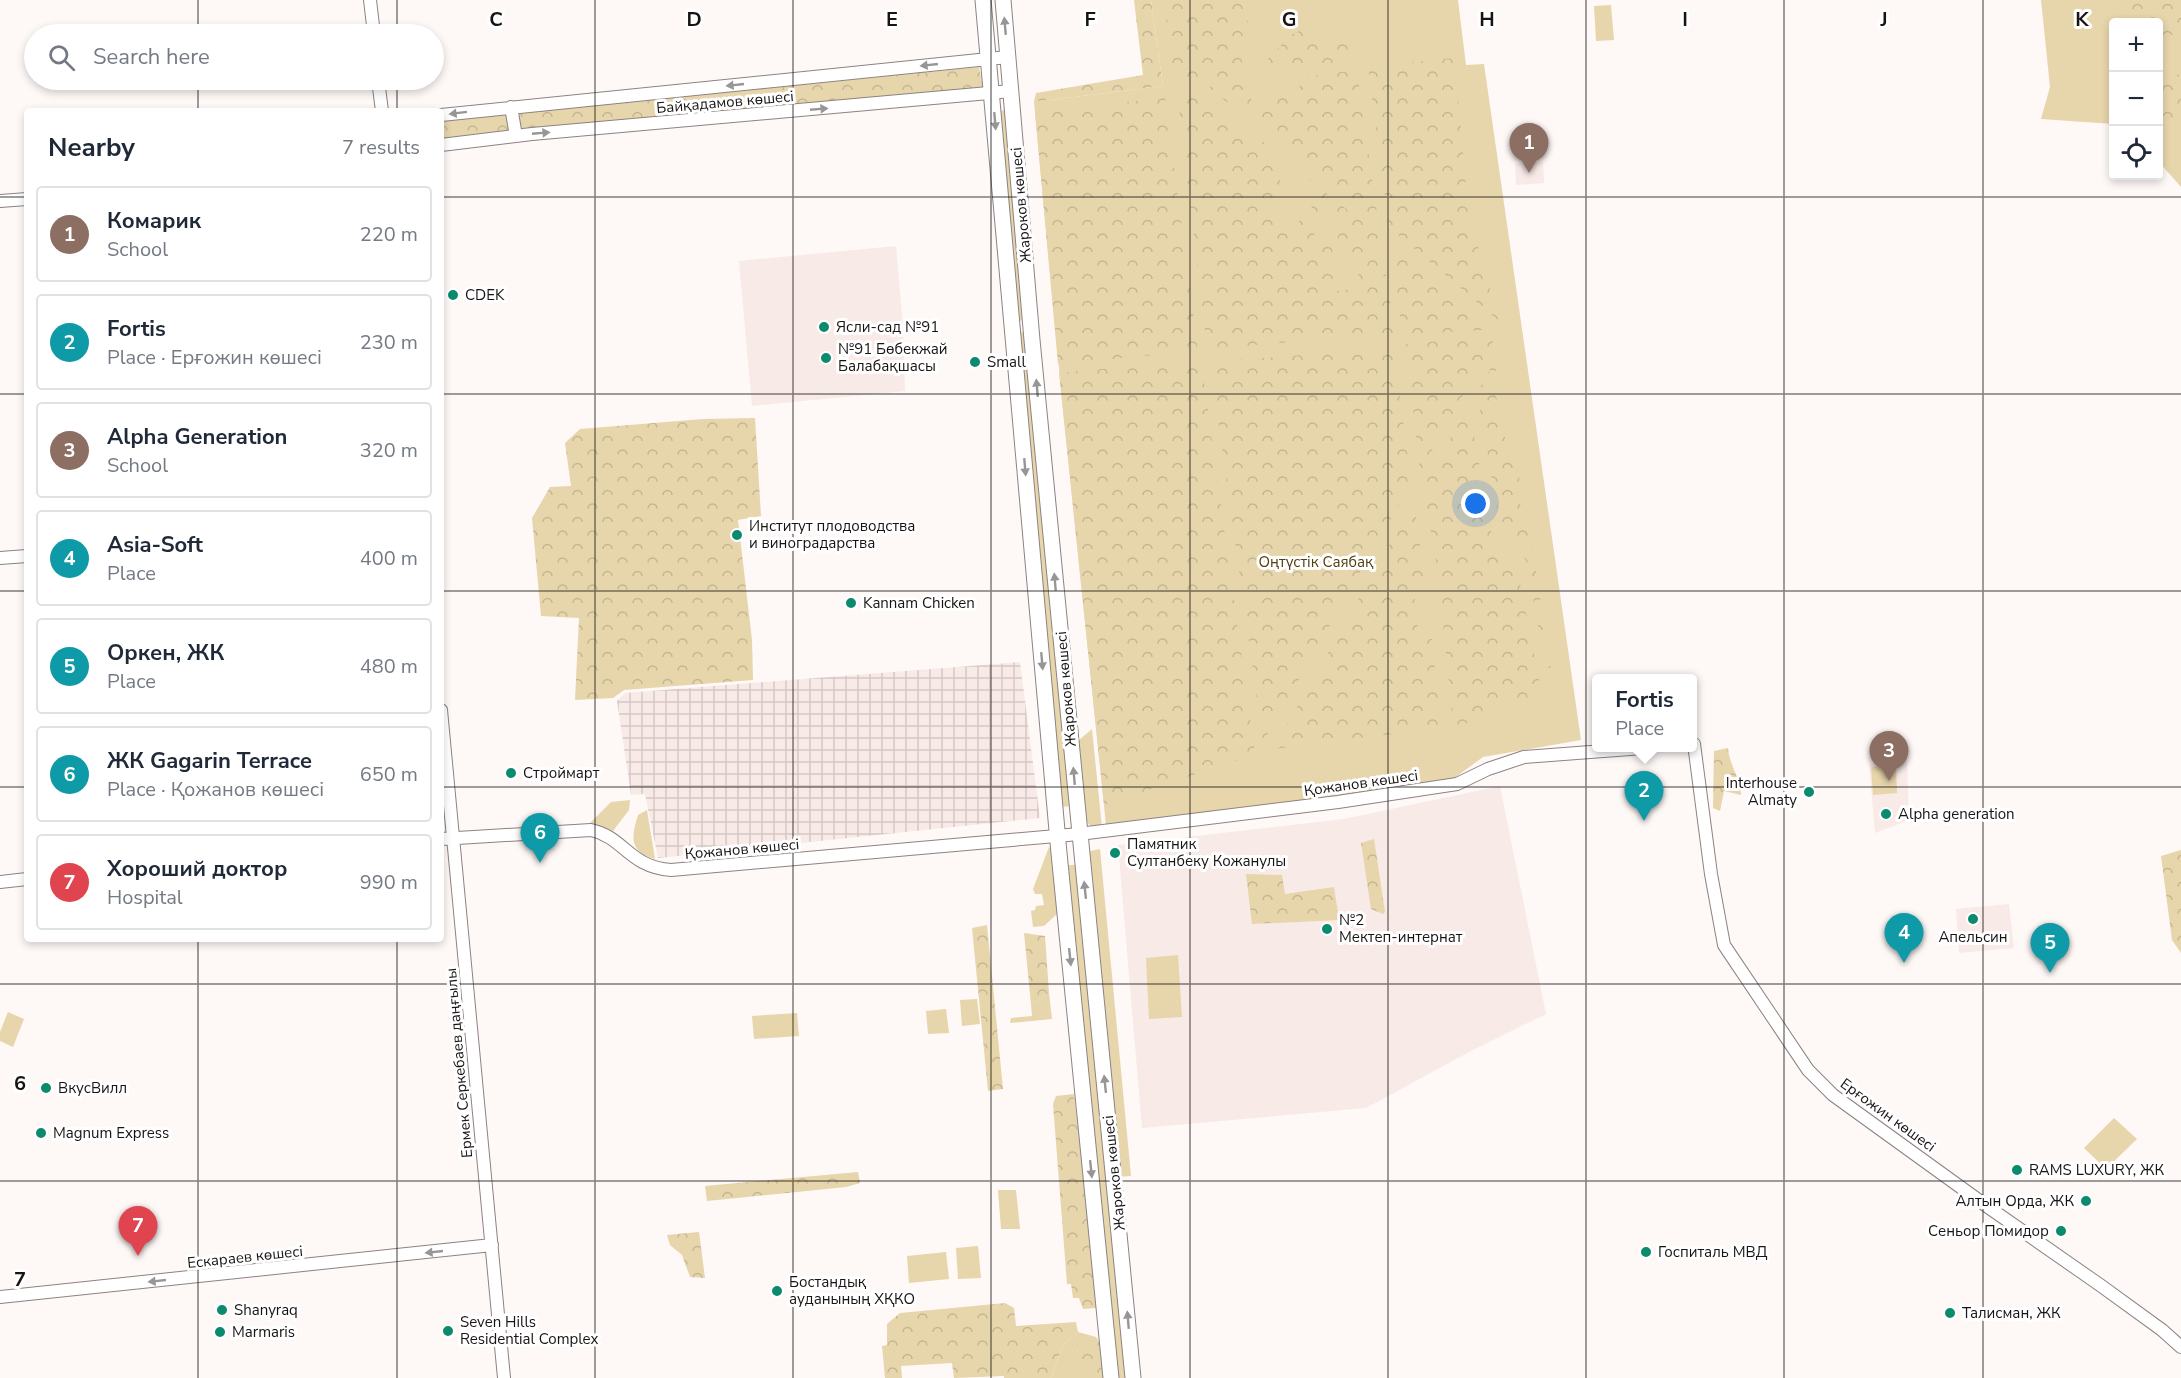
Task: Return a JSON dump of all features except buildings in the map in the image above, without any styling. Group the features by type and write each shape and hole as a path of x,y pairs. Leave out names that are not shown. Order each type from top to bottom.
{"main road":[{"name":"Жароков көшесі","path":"983,0 1058,836 1111,1378"},
{"name":"Жароков көшесі","path":"1003,0 1079,834 1133,1378"},
{"path":"1013,325 1031,324"}],"street":[{"path":"370,0 373,24"},
{"name":"Байқадамов көшесі","path":"444,116 1008,57"},
{"path":"379,90 382,108"},
{"name":"Байқадамов көшесі","path":"444,145 516,136 1011,91"},
{"path":"511,107 516,136"},
{"path":"0,201 24,199"},
{"path":"0,558 24,556"},
{"name":"Қожанов көшесі","path":"447,838 591,830 609,836 642,864 656,869 671,870 1079,834 1338,802 1457,784 1488,769 1524,757 1592,751"},
{"name":"Ерғожин көшесі","path":"1694,752 1711,874 1724,945 1808,1070 1833,1095 2100,1285 2162,1330 2181,1347"},
{"name":"Ермек Серкебаев даңғылы","path":"444,774 447,838 492,1245 504,1378"},
{"path":"0,882 24,879"},
{"name":"Ескараев көшесі","path":"0,1297 492,1245"}],"shaded area":[{"path":"1543,162 1544,183 1516,185 1515,164"},
{"name":"№91 Бөбекжай Балабақшасы","path":"896,246 903,325 905,391 752,406 739,261"},
{"path":"1020,662 1040,818 658,858 645,794 631,795 617,701 625,693"},
{"name":"Alpha generation","path":"1907,762 1909,820 1875,833 1869,764"},
{"name":"№2 Мектеп-интернат","path":"1500,786 1546,1014 1469,1052 1366,1108 1142,1128 1118,845 1344,819"},
{"path":"2009,904 2014,948 1959,953 1956,909"}],"green space":[{"path":"1134,0 1151,0 1163,86 1034,102 1036,93 1143,75"},
{"name":"Оңтүстік Саябақ","path":"1151,0 1458,0 1466,65 1484,64 1581,740 1483,757 1453,779 1309,801 1106,825 1034,102 1163,86"},
{"path":"1164,0 1248,0 1248,26 1240,75 1174,84"},
{"path":"2041,0 2181,0 2181,187 2163,167 2163,18 2109,18 2109,124 2041,119 2050,87"},
{"path":"2129,0 2181,0 2181,35 2163,35 2163,18 2127,18"},
{"path":"1611,5 1614,40 1596,41 1594,6"},
{"path":"1302,30 1353,47 1354,60 1255,73 1291,35"},
{"path":"1454,58 1469,215 1499,321 1389,227 1368,67"},
{"path":"979,67 984,92 444,141 444,121"},
{"path":"1357,70 1378,222 1208,87 1249,84 1252,105 1266,103 1281,91 1295,90 1300,86 1300,81 1295,78"},
{"path":"2163,72 2181,75 2181,121 2163,116"},
{"path":"1195,89 1271,150 1280,176 1277,213 1284,222 1291,226 1312,213 1310,180 1380,236 1386,276 1359,280 1356,254 1340,257 1335,212 1312,214 1315,241 1331,240 1337,291 1387,285 1396,333 1207,349 1177,92"},
{"path":"1165,98 1198,351 1058,364 1035,112"},
{"path":"1008,110 1027,320 1016,321 998,111"},
{"path":"1392,245 1497,329 1402,335"},
{"path":"1026,330 1074,806 1061,807 1020,341 1020,333"},
{"path":"1496,336 1420,472 1406,344"},
{"path":"1504,344 1505,349 1492,379 1507,446 1519,465 1521,523 1530,532 1551,670 1545,664 1526,560 1501,532 1477,393"},
{"path":"1394,348 1411,484 1263,742 1210,362"},
{"path":"1201,360 1255,754 1104,805 1059,373"},
{"path":"1469,406 1492,537 1516,563 1540,684 1532,699 1501,704 1482,720 1453,726 1438,572 1423,486"},
{"path":"755,418 761,516 738,520 752,640 753,680 624,690 613,698 575,700 579,618 541,616 532,518 550,487 571,486 565,443 580,429 703,419"},
{"path":"1414,502 1426,588 1414,590 1419,640 1432,639 1441,728 1273,749"},
{"path":"1092,729 1102,828 1089,825 1087,821 1078,741"},
{"path":"1728,748 1741,795 1724,791 1720,811 1713,808 1714,751"},
{"path":"1896,765 1897,793 1873,795 1871,767"},
{"path":"630,800 629,810 613,831 588,825 611,802"},
{"path":"647,810 655,859 636,848 633,837 638,815"},
{"path":"1374,839 1385,912 1383,914 1371,909 1361,843"},
{"path":"1049,847 1053,851 1058,913 1044,926 1033,927 1031,911 1035,910 1036,906 1044,905 1042,894 1035,894 1033,889"},
{"path":"1100,849 1131,1176 1117,1177 1089,855 1090,851"},
{"path":"2181,850 2181,953 2172,940 2161,856"},
{"path":"1082,864 1133,1378 1111,1378 1061,866"},
{"path":"1246,874 1282,875 1285,894 1334,887 1339,920 1252,924"},
{"path":"987,925 1003,1089 988,1091 972,928"},
{"path":"1024,933 1045,936 1049,993 1031,1004"},
{"path":"1178,955 1182,1017 1149,1019 1146,958"},
{"path":"1049,993 1052,1019 1010,1023 1011,1018 1032,1016 1031,1004"},
{"path":"977,999 980,1024 962,1026 960,1000"},
{"path":"946,1009 949,1033 928,1034 926,1011"},
{"path":"8,1012 24,1019 13,1047 0,1041 0,1032"},
{"path":"797,1013 799,1036 754,1039 752,1016"},
{"path":"1074,1094 1098,1300 1096,1308 1083,1309 1079,1298 1073,1298 1071,1284 1067,1284 1053,1104 1056,1096"},
{"path":"2114,1118 2137,1139 2106,1169 2084,1148"},
{"path":"858,1172 860,1183 846,1187 707,1201 705,1186"},
{"path":"998,1190 1016,1190 1020,1229 1001,1229"},
{"path":"699,1232 705,1278 690,1277 682,1255 670,1245 667,1235"},
{"path":"978,1246 981,1278 958,1279 956,1248"},
{"path":"946,1252 949,1279 909,1283 907,1256"},
{"path":"1005,1303 1014,1308 1016,1326 1076,1322 1078,1332 1096,1337 1103,1347 1106,1378 1078,1378 1077,1333 1063,1345 1051,1378 1004,1378 1004,1376 954,1378 952,1363 901,1366 902,1378 885,1378 882,1346 887,1345 887,1324 900,1313"},
{"path":"1078,1332 1078,1378 1051,1378 1063,1345"}],"place":[{"name":"Комарик","path":"1529,173"},
{"name":"CDEK","path":"453,295"},
{"name":"Ясли-сад №91","path":"824,327"},
{"name":"№91 Бөбекжай Балабақшасы","path":"826,358"},
{"name":"Small","path":"975,362"},
{"name":"Институт плодоводства и виноградарства","path":"737,535"},
{"name":"Kannam Chicken","path":"851,603"},
{"name":"Строймарт","path":"511,773"},
{"name":"Alpha Generation","path":"1889,781"},
{"name":"Interhouse Almaty","path":"1809,792"},
{"name":"Alpha generation","path":"1886,814"},
{"name":"Fortis","path":"1644,821"},
{"name":"Памятник Султанбеку Кожанулы","path":"1115,853"},
{"name":"ЖК Gagarin Terrace","path":"540,863"},
{"name":"Апельсин","path":"1973,919"},
{"name":"№2 Мектеп-интернат","path":"1327,929"},
{"name":"Asia-Soft","path":"1904,963"},
{"name":"Оркен, ЖК","path":"2050,973"},
{"name":"ВкусВилл","path":"46,1088"},
{"name":"Magnum Express","path":"41,1133"},
{"name":"RAMS LUXURY, ЖК","path":"2017,1170"},
{"name":"Алтын Орда, ЖК","path":"2086,1201"},
{"name":"Сеньор Помидор","path":"2061,1231"},
{"name":"Госпиталь МВД","path":"1646,1252"},
{"name":"Хороший доктор","path":"138,1256"},
{"name":"Бостандық ауданының ХҚКО","path":"777,1291"},
{"name":"Shanyraq","path":"222,1310"},
{"name":"Талисман, ЖК","path":"1950,1313"},
{"name":"Seven Hills Residential Complex","path":"448,1331"},
{"name":"Marmaris","path":"220,1332"}]}
